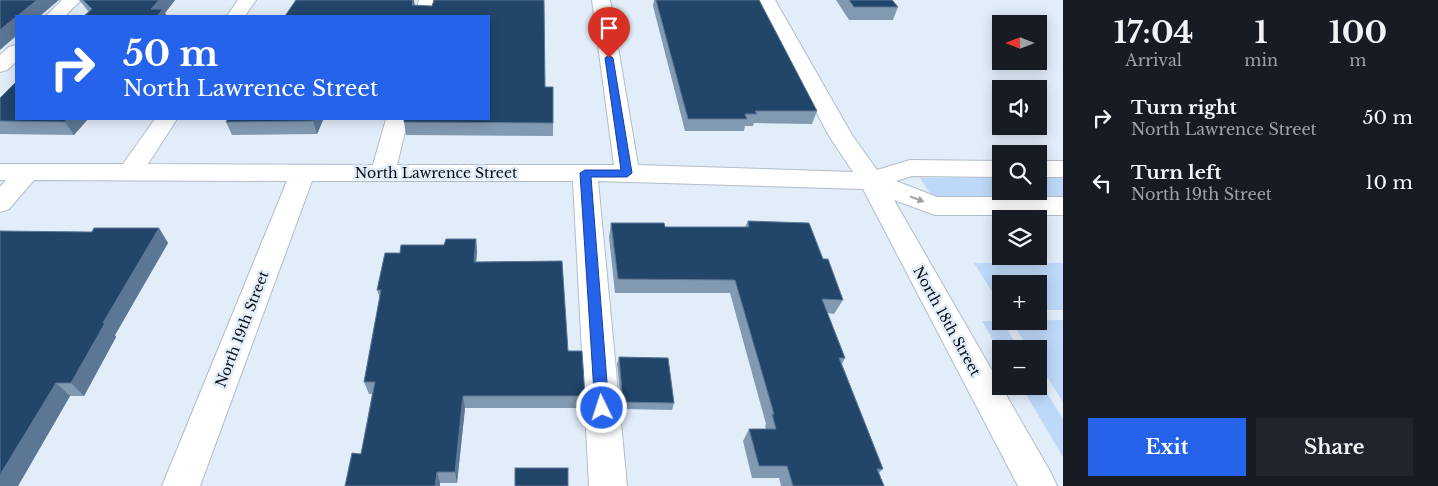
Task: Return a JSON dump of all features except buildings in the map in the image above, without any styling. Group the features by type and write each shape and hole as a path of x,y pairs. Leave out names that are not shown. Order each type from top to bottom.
{"street":[{"path":"56,15 72,0"},
{"path":"237,15 247,0"},
{"path":"424,15 428,0"},
{"path":"601,0 627,173"},
{"name":"North 18th Street","path":"766,0 841,136 872,181 1038,486"},
{"path":"0,66 15,52"},
{"path":"130,172 165,120"},
{"path":"383,173 397,120"},
{"path":"872,181 910,168 992,168"},
{"path":"1047,168 1063,169"},
{"name":"North Lawrence Street","path":"0,172 627,173 872,181"},
{"path":"0,203 27,172"},
{"name":"North 19th Street","path":"181,486 303,172"},
{"path":"585,173 608,486"},
{"path":"872,181 935,206 1063,206"}],"shaded area":[{"path":"992,177 992,198 933,198 920,178"},
{"path":"1047,177 1063,177 1063,198 1047,198"},
{"path":"974,263 992,263 992,265 1047,265 1047,263 1063,263 1063,310 1047,310 1047,275 992,275 992,292"},
{"path":"1047,320 1063,320 1063,402 1047,377 1047,340 1023,340 1017,330 1047,330"},
{"path":"982,321 992,321 992,330 1007,330 1014,340 993,340"},
{"path":"1047,393 1063,419 1063,457 1026,395 1047,395"}],"route":[{"path":"602,408 585,173 627,173 609,58"}]}
